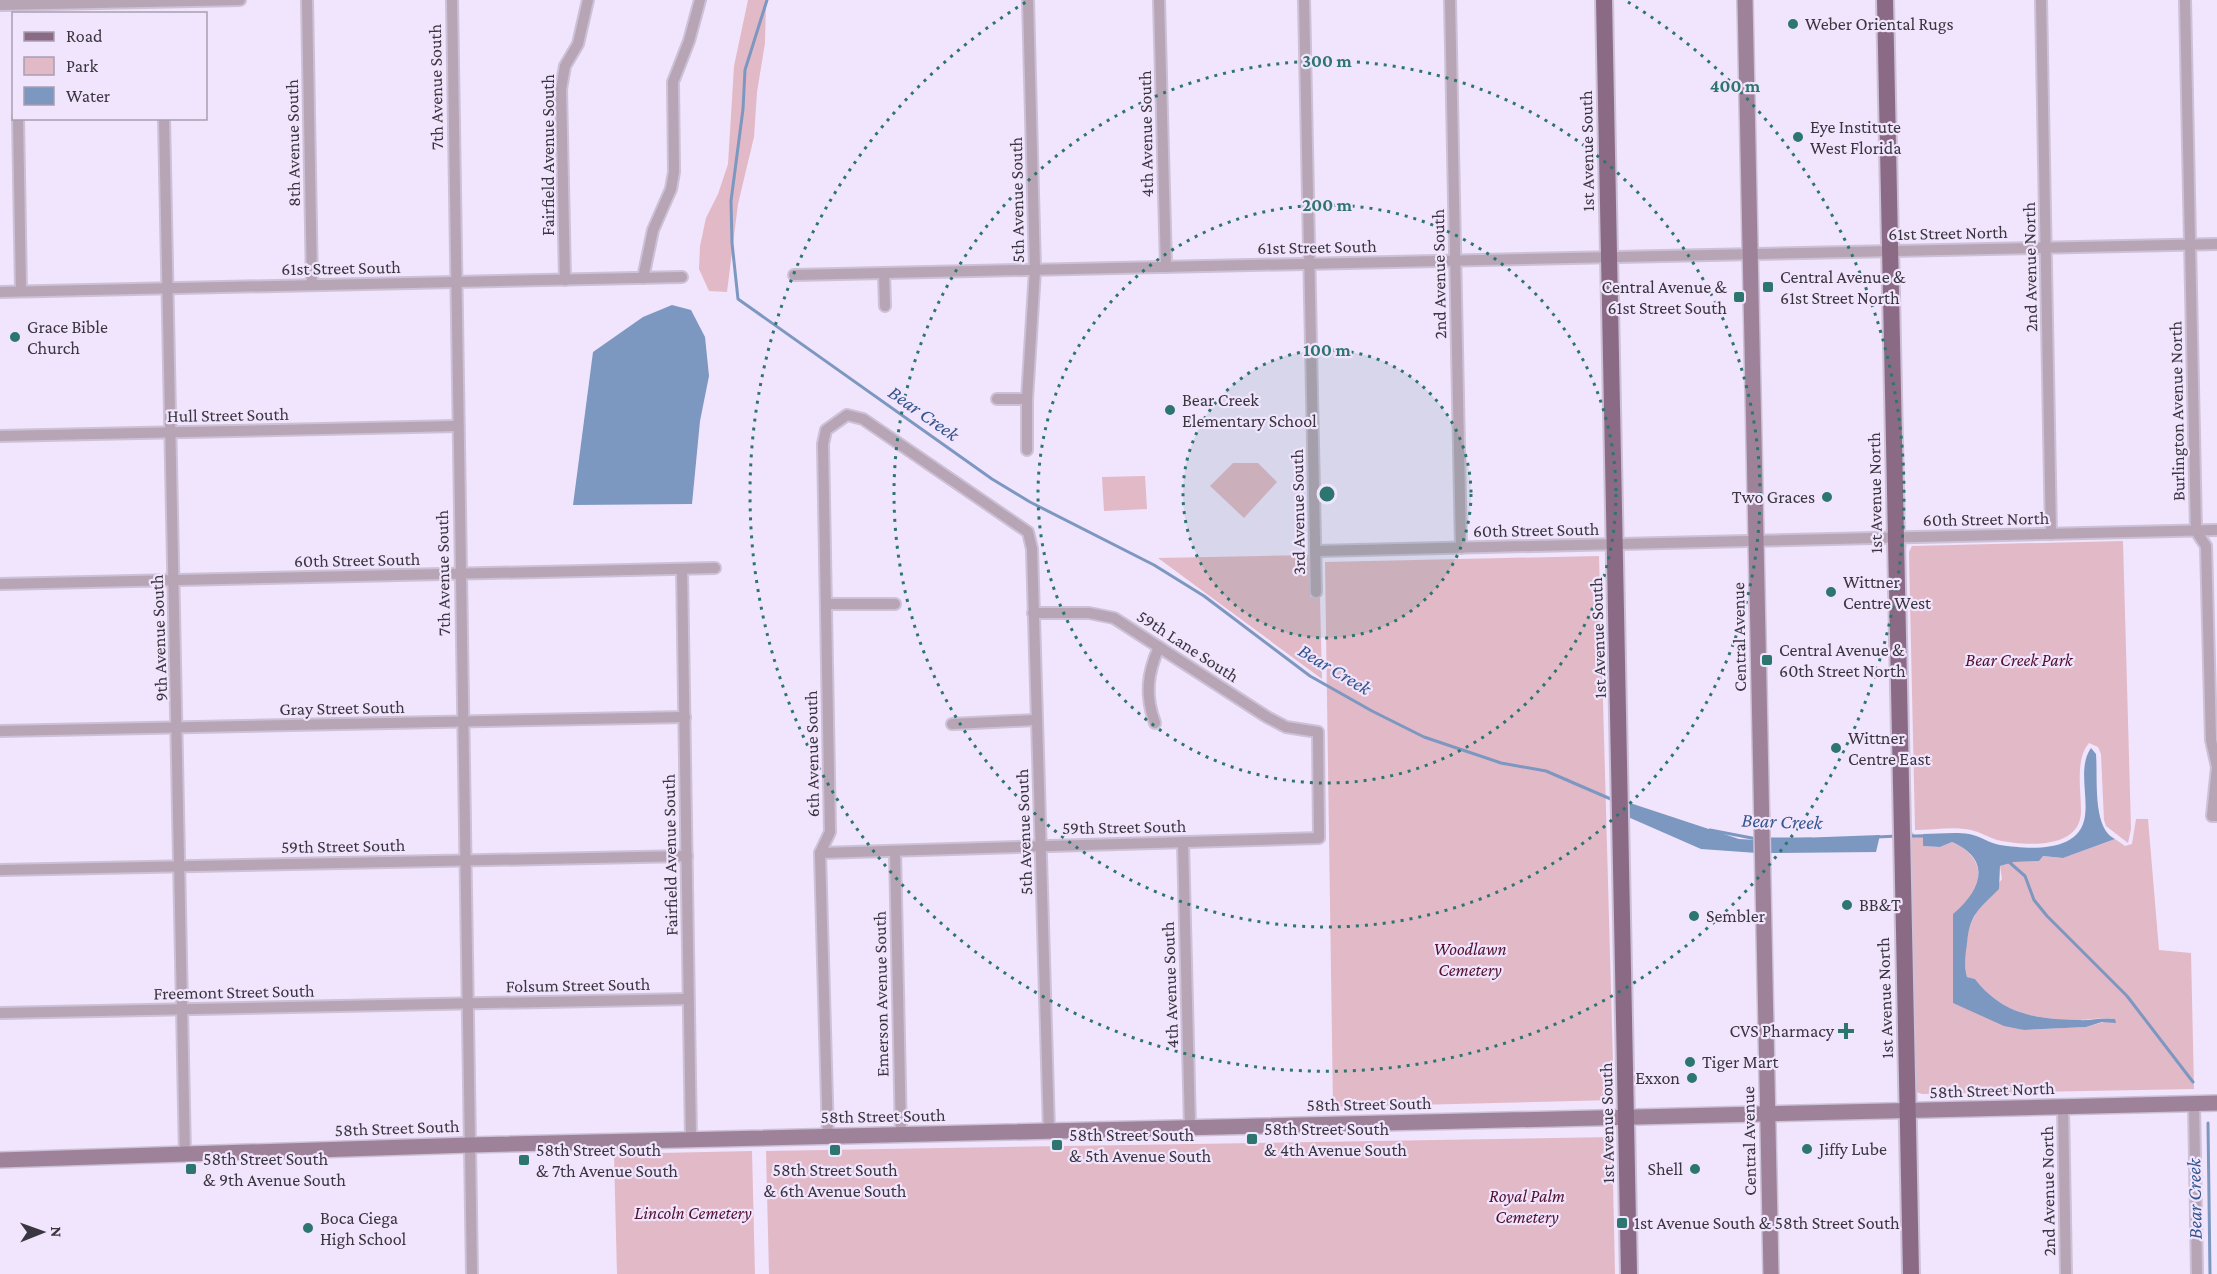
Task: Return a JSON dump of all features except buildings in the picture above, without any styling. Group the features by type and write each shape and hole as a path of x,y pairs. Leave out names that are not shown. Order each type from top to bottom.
{"main road":[{"name":"1st Avenue South","path":"1604,0 1622,814 1629,1274"},
{"name":"1st Avenue North","path":"1885,0 1911,1274"}],"street":[{"path":"0,5 240,0"},
{"name":"8th Avenue South","path":"307,0 312,285"},
{"name":"7th Avenue South","path":"452,0 472,1274"},
{"name":"Fairfield Avenue South","path":"565,280 561,89 565,66 578,44 588,0"},
{"path":"643,278 653,230 671,189 674,172 673,82 689,41 700,0"},
{"name":"5th Avenue South","path":"1027,450 1027,399 1035,270 1028,0"},
{"name":"4th Avenue South","path":"1159,0 1166,267"},
{"name":"3rd Avenue South","path":"1304,0 1316,592"},
{"name":"2nd Avenue South","path":"1450,0 1461,548"},
{"name":"Central Avenue","path":"1746,0 1771,1274"},
{"name":"2nd Avenue North","path":"2041,0 2051,534"},
{"name":"Burlington Avenue North","path":"2185,0 2196,531 2206,546 2211,740 2217,767 2215,816"},
{"path":"18,120 21,291"},
{"name":"9th Avenue South","path":"164,120 185,1156"},
{"name":"61st Street North","path":"1751,254 2217,244"},
{"name":"61st Street South","path":"794,275 1751,254"},
{"path":"884,274 885,306"},
{"name":"61st Street South","path":"0,292 682,277"},
{"path":"997,399 1027,399"},
{"name":"5th Avenue South","path":"847,415 863,419 1028,532 1032,549 1035,720 1042,845 1049,1131"},
{"name":"6th Avenue South","path":"828,1137 820,853 830,832 823,444 826,430 847,415"},
{"name":"Hull Street South","path":"0,436 457,426"},
{"name":"60th Street North","path":"1756,540 2217,530"},
{"name":"60th Street South","path":"1316,551 1756,540"},
{"name":"60th Street South","path":"0,584 715,568"},
{"name":"Fairfield Avenue South","path":"682,569 691,1140"},
{"path":"826,604 895,604"},
{"name":"59th Lane South","path":"1033,614 1089,613 1114,618 1267,717 1286,727 1318,732 1319,838"},
{"path":"1155,723 1149,706 1148,680 1159,647"},
{"name":"Gray Street South","path":"0,731 685,717"},
{"path":"952,724 1035,720"},
{"name":"59th Street South","path":"820,853 1319,838"},
{"name":"4th Avenue South","path":"1183,842 1190,1127"},
{"name":"Emerson Avenue South","path":"895,851 901,1136"},
{"name":"59th Street South","path":"0,870 687,856"},
{"name":"Folsum Street South","path":"468,1004 688,999"},
{"name":"Freemont Street South","path":"0,1013 468,1004"},
{"name":"58th Street North","path":"1768,1116 2217,1103"},
{"path":"2194,1104 2197,1274"},
{"name":"2nd Avenue North","path":"2063,1107 2066,1274"},
{"name":"58th Street South","path":"0,1160 185,1156 470,1145 1190,1127 1768,1116"}],"green space":[{"path":"748,0 766,0 765,43 757,92 754,137 738,204 727,292 709,291 699,269 700,246 706,218 718,194 728,164 734,66"},
{"path":"1233,463 1258,463 1277,482 1244,518 1210,486"},
{"path":"1145,476 1147,509 1104,511 1102,477"},
{"name":"Bear Creek Park","path":"2123,541 2131,829 2128,843 2106,826 2101,754 2098,747 2089,743 2080,766 2079,824 2072,833 2062,839 2036,844 1997,840 1964,829 1915,830 1909,552 1912,546"},
{"path":"1907,545 1904,552 1910,830 1915,835 1923,834 1923,846 1940,847 1952,842 1962,847 1970,854 1978,869 1976,887 1965,905 1953,1003 2024,1030 2086,1027 2115,1019 2048,1018 2008,1007 1985,991 1975,979 1967,977 1965,948 1967,935 1977,912 2002,879 2000,866 2014,862 2039,861 2042,856 2063,858 2115,839 2125,846 2132,844 2136,819 2148,819 2159,950 2191,953 2194,1089 1922,1094 1913,1091 1902,546"},
{"path":"1310,555 1310,597 1320,597 1322,679 1158,558"},
{"name":"Woodlawn Cemetery","path":"1599,556 1614,1100 1333,1107 1325,562"},
{"name":"Royal Palm Cemetery","path":"1612,1137 1615,1274 769,1274 766,1151"},
{"name":"Lincoln Cemetery","path":"752,1151 755,1274 617,1274 614,1154"}],"water":[{"path":"672,305 691,310 705,337 709,376 700,421 692,504 573,505 593,352 643,317"},
{"path":"2091,748 2096,754 2099,814 2108,833 2115,839 2063,858 2043,856 2039,861 2014,862 2000,866 1999,889 1976,913 1970,926 1965,969 1967,977 1975,979 1996,1000 2021,1012 2048,1018 2115,1019 2116,1023 2102,1022 2086,1027 2024,1030 2004,1026 1953,1003 1953,914 1963,905 1976,886 1978,867 1965,849 1952,842 1940,847 1923,846 1923,834 1969,834 1996,844 2024,848 2063,843 2074,837 2081,828 2085,816 2084,772 2087,755"},
{"path":"1627,802 1739,839 1756,840 1757,853 1701,849 1628,817"},
{"path":"1880,835 1876,852 1768,853 1768,839"}],"waterway":[{"name":"Bear Creek","path":"767,0 745,70 743,109 731,201 732,243 738,299 992,479 1030,502 1154,565 1204,596 1310,676 1424,737 1501,763 1546,771 1613,800"},
{"name":"Bear Creek","path":"1710,830 1757,839"},
{"name":"Bear Creek","path":"1877,837 1898,836"},
{"name":"Bear Creek","path":"1907,836 1925,836"},
{"name":"Bear Creek","path":"1766,839 1811,839"},
{"name":"Bear Creek","path":"2009,862 2025,876 2034,900 2047,916 2127,996 2193,1082"},
{"name":"Bear Creek","path":"2208,1123 2210,1274"}],"place":[{"name":"Weber Oriental Rugs","path":"1793,24"},
{"name":"Eye Institute West Florida","path":"1798,137"},
{"name":"Central Avenue & 61st Street North","path":"1768,287"},
{"name":"Central Avenue & 61st Street South","path":"1739,297"},
{"name":"Grace Bible Church","path":"15,337"},
{"name":"Bear Creek Elementary School","path":"1170,410"},
{"name":"Two Graces","path":"1827,497"},
{"name":"Wittner Centre West","path":"1831,592"},
{"name":"Central Avenue & 60th Street North","path":"1767,660"},
{"name":"Wittner Centre East","path":"1836,748"},
{"name":"BB&T","path":"1847,905"},
{"name":"Sembler","path":"1694,916"},
{"name":"CVS Pharmacy","path":"1846,1031"},
{"name":"Tiger Mart","path":"1690,1062"},
{"name":"Exxon","path":"1692,1078"},
{"name":"58th Street South & 4th Avenue South","path":"1252,1139"},
{"name":"58th Street South & 5th Avenue South","path":"1057,1145"},
{"name":"Jiffy Lube","path":"1807,1149"},
{"name":"58th Street South & 6th Avenue South","path":"835,1150"},
{"name":"58th Street South & 7th Avenue South","path":"524,1160"},
{"name":"58th Street South & 9th Avenue South","path":"191,1169"},
{"name":"Shell","path":"1695,1169"},
{"name":"1st Avenue South & 58th Street South","path":"1622,1223"},
{"name":"Boca Ciega High School","path":"308,1228"}]}
